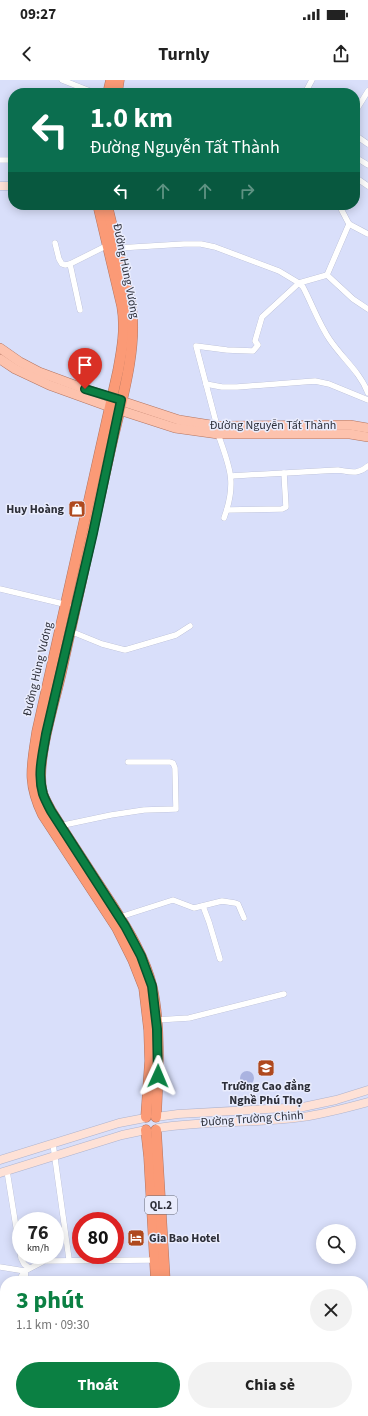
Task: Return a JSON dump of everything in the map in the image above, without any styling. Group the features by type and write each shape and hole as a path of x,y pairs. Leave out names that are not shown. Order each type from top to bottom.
{"highway":[{"name":"Đường Hùng Vương","path":"100,210 113,247 132,313 132,340 127,374 116,404 71,605 38,732 32,765 32,786 43,815 56,826 120,917 141,956 152,986 156,1020 158,1062 149,1117"},
{"name":"Đường Hùng Vương","path":"108,210 113,247"},
{"name":"Đường Hùng Vương","path":"71,605 70,631 46,734 40,776 44,798 56,826 117,928 133,960 144,988 149,1030 149,1117"},
{"name":"QL.2","path":"154,1129 143,1124 149,1117 159,1120 154,1129 149,1157 156,1276"},
{"name":"QL.2","path":"154,1129 165,1276"}],"main road":[{"name":"Đường Nguyễn Tất Thành","path":"0,348 20,362 39,372 163,425 211,429 350,434 368,437"},
{"name":"Đường Nguyễn Tất Thành","path":"0,359 34,379 116,404"},
{"name":"Đường Nguyễn Tất Thành","path":"270,430 350,425 368,428"},
{"name":"Đường Trường Chinh","path":"0,1160 119,1123 149,1117 303,1107 336,1100 368,1090"},
{"name":"Đường Trường Chinh","path":"4,1172 122,1135 192,1123 303,1117 368,1102"}],"street":[{"path":"62,80 82,88"},
{"path":"360,104 368,91"},
{"path":"362,101 368,105"},
{"path":"342,210 349,224 368,234"},
{"path":"327,275 349,224"},
{"path":"56,243 62,264 65,265 113,247 201,244 215,247 279,271 302,287 330,339 366,384 368,393"},
{"path":"70,264 80,310"},
{"path":"224,518 230,501 231,476 211,429 206,384 196,346 227,350 253,351 258,345 255,341 262,317 298,283 327,275"},
{"path":"327,275 353,299 368,309"},
{"path":"206,384 222,387 237,387 314,381 329,384 368,400"},
{"path":"231,476 338,470 353,473 361,471 368,466"},
{"path":"227,510 282,509 286,507 284,473"},
{"path":"0,589 71,605"},
{"path":"70,631 102,644 126,650 176,635 190,626"},
{"path":"56,826 144,810 176,809 175,768 173,763 128,762"},
{"path":"120,917 172,900 192,908 222,901 235,903 238,904 244,918"},
{"path":"203,906 220,959"},
{"path":"156,1020 189,1018 284,994"},
{"path":"53,1144 69,1260"},
{"path":"4,1172 21,1258 27,1270 26,1276"},
{"path":"22,1276 27,1270 44,1261 155,1260"},
{"path":"0,1267 27,1270"}],"shaded area":[{"path":"247,1071 252,1073 254,1078 252,1083 247,1085 242,1083 240,1078 242,1073"}],"place":[{"name":"Huy Hoàng","path":"77,509"},
{"name":"Trường Cao đẳng Nghề Phú Thọ","path":"266,1068"},
{"name":"Gia Bao Hotel","path":"136,1238"}],"route":[{"path":"85,389 121,400 93,533 46,734 40,776 41,786 44,798 51,811 93,874 125,926 141,956 152,986 157,1029 158,1076"}]}
